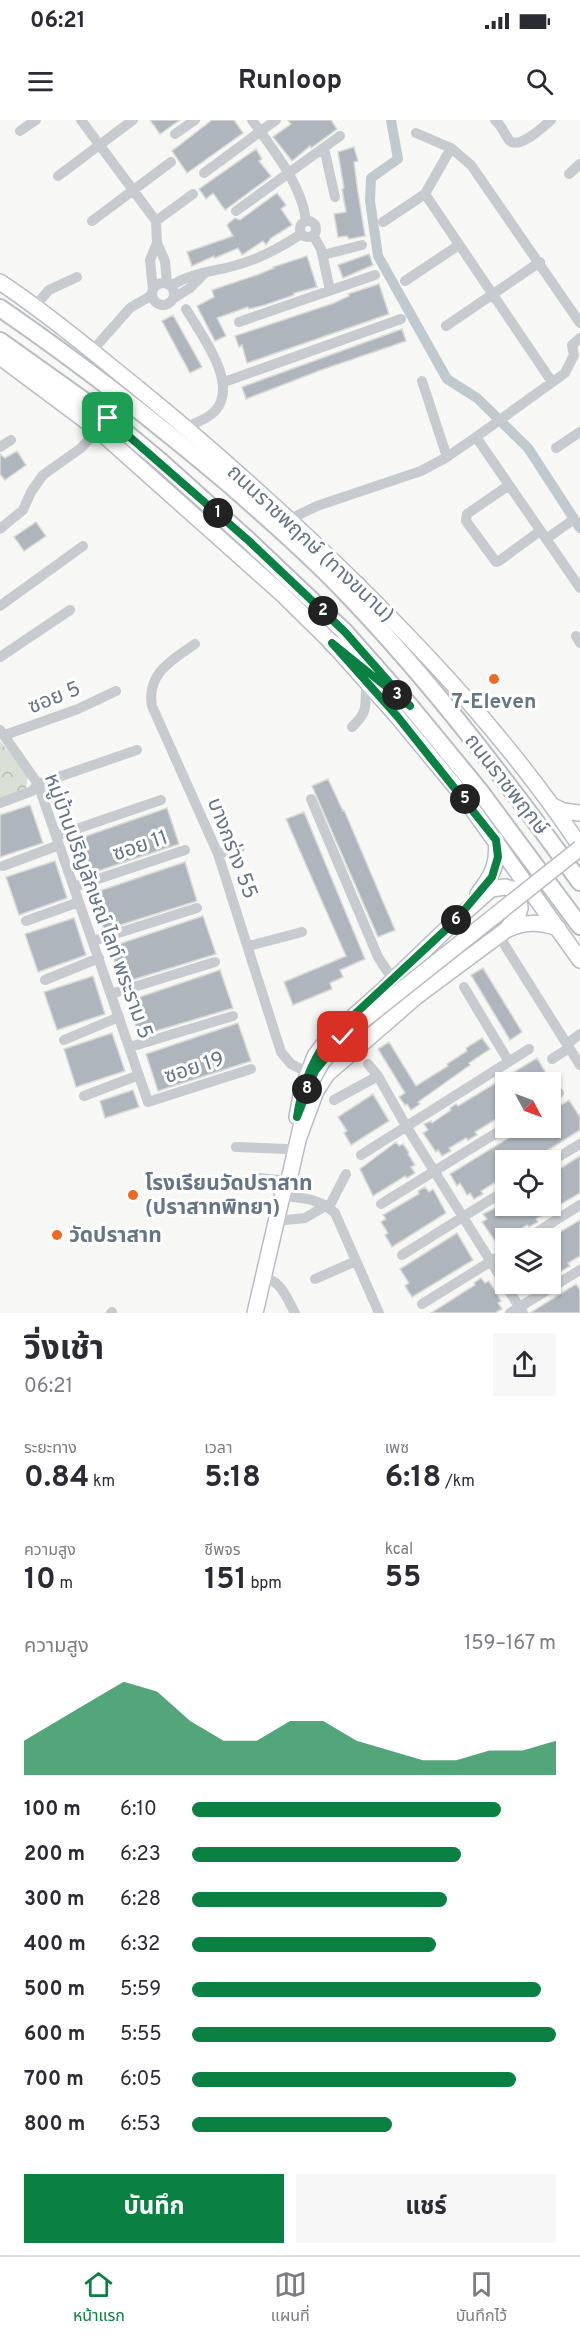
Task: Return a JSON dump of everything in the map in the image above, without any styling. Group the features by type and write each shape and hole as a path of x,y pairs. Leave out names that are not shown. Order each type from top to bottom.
{"main road":[{"name":"ถนนราชพฤกษ์ (ทางขนาน)","path":"0,282 35,306 186,427 290,519 417,644 516,757 580,847"},
{"name":"ถนนราชพฤกษ์","path":"0,308 170,434 270,520 348,595 403,655 500,771 580,882"},
{"name":"ถนนราชพฤกษ์","path":"0,341 108,418 160,461 345,632 410,706 478,790 580,926"},
{"path":"0,357 98,430 281,593 332,643 441,770 496,840 580,960"},
{"path":"357,585 403,655"},
{"path":"332,643 410,706"},
{"path":"553,806 563,811 580,813"},
{"path":"455,921 492,877 498,857 496,840"},
{"path":"255,1313 276,1221 287,1149 310,1082 322,1062 351,1030 580,847"},
{"path":"310,1082 355,1034 580,855"},
{"path":"281,1189 288,1184 315,1056 327,1040 486,892 498,886 505,886 516,893 520,908 503,933"},
{"path":"299,1137 316,1090 327,1074 417,996 515,925 539,922 558,928"}],"street":[{"path":"20,131 36,120"},
{"path":"81,120 156,221 157,243 165,261 169,285 175,294 174,298"},
{"path":"58,176 134,120"},
{"path":"176,134 195,120"},
{"path":"252,120 288,174 304,206 306,220 299,228 301,234 307,237 313,235"},
{"path":"204,173 276,120"},
{"path":"495,120 504,128 508,140 512,143 519,143 552,120"},
{"path":"416,133 452,148 471,165 580,323"},
{"path":"236,211 340,136"},
{"path":"324,148 335,196"},
{"path":"383,222 425,194 452,148"},
{"path":"92,221 171,162"},
{"path":"569,174 580,164"},
{"path":"156,221 193,194"},
{"path":"425,194 552,382"},
{"path":"306,220 312,221 316,226 313,235 323,255 330,290"},
{"path":"92,351 130,308 152,293 159,284 169,285 184,277 206,273 262,256 301,234"},
{"path":"157,243 150,260 152,293 156,303 164,306 168,304 206,273"},
{"path":"323,255 362,245"},
{"path":"405,281 459,245"},
{"path":"446,326 540,262"},
{"path":"239,322 375,275"},
{"path":"35,306 44,294 77,276"},
{"path":"186,309 220,368 224,382 220,401 215,411 186,427"},
{"path":"224,382 400,318"},
{"path":"290,519 317,506 421,471 447,457 565,373 577,357 572,345 580,338"},
{"path":"422,381 447,457"},
{"path":"0,529 23,510 31,492 50,468 81,448 98,430"},
{"path":"556,448 580,432"},
{"path":"476,437 580,588"},
{"path":"0,447 10,440"},
{"path":"509,485 467,514 466,521 495,562 570,522"},
{"path":"0,606 83,546"},
{"path":"0,657 70,610"},
{"name":"บางกร่าง 55","path":"195,644 159,672 152,684 150,695 152,706 218,854 281,1052 310,1082"},
{"path":"352,728 366,711 367,683"},
{"name":"ซอย 5","path":"2,733 78,709 116,692"},
{"name":"หมู่บ้านปริญลักษณ์ ไลท์ พระราม 5","path":"2,733 38,784 148,1102"},
{"path":"0,803 32,791 38,784 137,750"},
{"path":"310,799 378,957 393,980"},
{"path":"3,866 58,840 161,800"},
{"path":"218,854 240,848"},
{"name":"ซอย 11","path":"74,887 185,850"},
{"path":"26,921 79,902"},
{"path":"93,940 197,908"},
{"path":"249,946 302,932"},
{"path":"503,933 580,1065"},
{"path":"45,980 99,958"},
{"path":"111,994 215,962"},
{"path":"464,987 509,1062"},
{"path":"129,1047 233,1016"},
{"path":"64,1040 119,1017"},
{"path":"552,1059 580,1034"},
{"path":"361,1155 529,1049"},
{"path":"368,1064 378,1076 406,1126 491,1261 518,1311 580,1269"},
{"name":"ซอย 19","path":"148,1102 251,1069"},
{"path":"84,1096 139,1075"},
{"path":"334,1100 378,1076"},
{"path":"381,1204 495,1134"},
{"path":"561,1155 580,1144"},
{"path":"236,1147 287,1149"},
{"path":"276,1221 305,1218 328,1206 336,1197 346,1174"},
{"path":"258,1178 281,1189 317,1200 335,1213 379,1313"},
{"path":"402,1255 495,1197"},
{"path":"543,1228 580,1205"},
{"path":"422,1304 495,1259"},
{"path":"315,1279 356,1262"},
{"path":"263,1278 278,1283 295,1313"}],"green space":[{"path":"0,741 28,775 26,788 0,799"}],"building":[{"path":"150,120 180,120 160,134"},
{"path":"212,120 234,120 243,133 187,173 172,151"},
{"path":"288,120 331,120 337,129 292,161 273,137 291,124"},
{"path":"354,147 358,161 354,162 365,236 349,239 347,236 338,237 334,214 346,212 338,152"},
{"path":"256,149 262,159 259,161 271,176 225,210 213,193 206,199 199,189"},
{"path":"277,193 286,205 281,209 292,225 271,238 266,245 263,241 242,255 238,248 192,266 187,252 233,236 227,225 229,223 235,218 240,220"},
{"path":"369,254 373,265 343,278 338,265"},
{"path":"307,256 317,287 217,318 226,336 215,341 197,306 214,297 212,290"},
{"path":"379,284 389,314 247,363 242,345 239,347 235,336 334,303 349,296 348,294"},
{"path":"173,315 202,367 190,373 162,321"},
{"path":"402,329 406,341 246,399 242,387"},
{"path":"17,451 26,465 5,480 0,474 0,454 5,458"},
{"path":"36,522 46,536 24,551 14,537"},
{"path":"328,779 344,810 395,930 378,937 312,786"},
{"path":"30,805 43,843 0,857 0,815"},
{"path":"167,808 179,844 86,875 75,840"},
{"path":"304,812 365,959 340,970 343,977 330,983 332,989 293,1005 284,982 346,956 286,819"},
{"path":"55,861 67,898 19,915 6,877"},
{"path":"185,862 197,901 104,930 93,893"},
{"path":"203,916 216,954 122,983 110,947"},
{"path":"74,918 86,955 38,972 25,934"},
{"path":"483,968 522,1032 510,1040 471,975"},
{"path":"220,970 233,1008 139,1036 128,1001"},
{"path":"93,976 105,1014 57,1030 44,992"},
{"path":"238,1023 251,1061 158,1091 146,1054"},
{"path":"112,1033 125,1071 76,1087 64,1049"},
{"path":"482,1038 490,1049 418,1102 420,1104 411,1110 399,1097 405,1093 378,1049 389,1042 416,1086 448,1066 447,1064 467,1051 466,1048"},
{"path":"537,1058 545,1072 514,1072"},
{"path":"495,1084 495,1120 475,1132 477,1135 468,1140 466,1138 449,1148 451,1151 442,1156 438,1150 436,1152 423,1133 428,1130 424,1124 431,1121 432,1123 456,1104 458,1106"},
{"path":"133,1090 139,1107 105,1118 100,1101"},
{"path":"373,1094 389,1121 351,1145 344,1133 347,1131 338,1117"},
{"path":"569,1100 580,1117 580,1130 548,1150 495,1150 495,1182 481,1191 483,1194 474,1199 470,1193 467,1195 460,1183 457,1186 450,1174 509,1138 561,1138 561,1105"},
{"path":"396,1142 399,1146 403,1144 409,1153 415,1165 411,1167 415,1173 407,1178 405,1176 373,1196 360,1169"},
{"path":"580,1156 580,1193 561,1204 561,1168"},
{"path":"425,1187 429,1192 433,1189 446,1213 392,1247 385,1235 388,1233 381,1222 386,1219 383,1215 419,1194 418,1191"},
{"path":"495,1208 495,1216 541,1216 536,1219 538,1222 529,1227 527,1225 522,1228 495,1228 495,1241 482,1222 487,1219 483,1214"},
{"path":"580,1220 580,1256 568,1263 570,1266 561,1271 561,1231"},
{"path":"457,1233 473,1260 412,1297 405,1286 409,1283 400,1269"},
{"path":"481,1278 485,1283 489,1281 501,1301 498,1303 502,1309 495,1313 431,1313 475,1285 474,1283"},
{"path":"576,1284 580,1290 580,1313 530,1313 561,1294"}],"waterway":[{"path":"391,120 398,159 371,178 370,201 378,256 447,379 477,398 528,448 580,528"}],"place":[{"name":"7-Eleven","path":"494,679"},
{"name":"โรงเรียนวัดปราสาท (ปราสาทพิทยา)","path":"133,1195"},
{"name":"วัดปราสาท","path":"57,1235"}],"route":[{"path":"108,418 249,541 345,632 410,706 332,643 397,716 496,840 498,857 492,877 455,921 327,1040 315,1056 298,1103 297,1117 315,1071 343,1037"}]}
